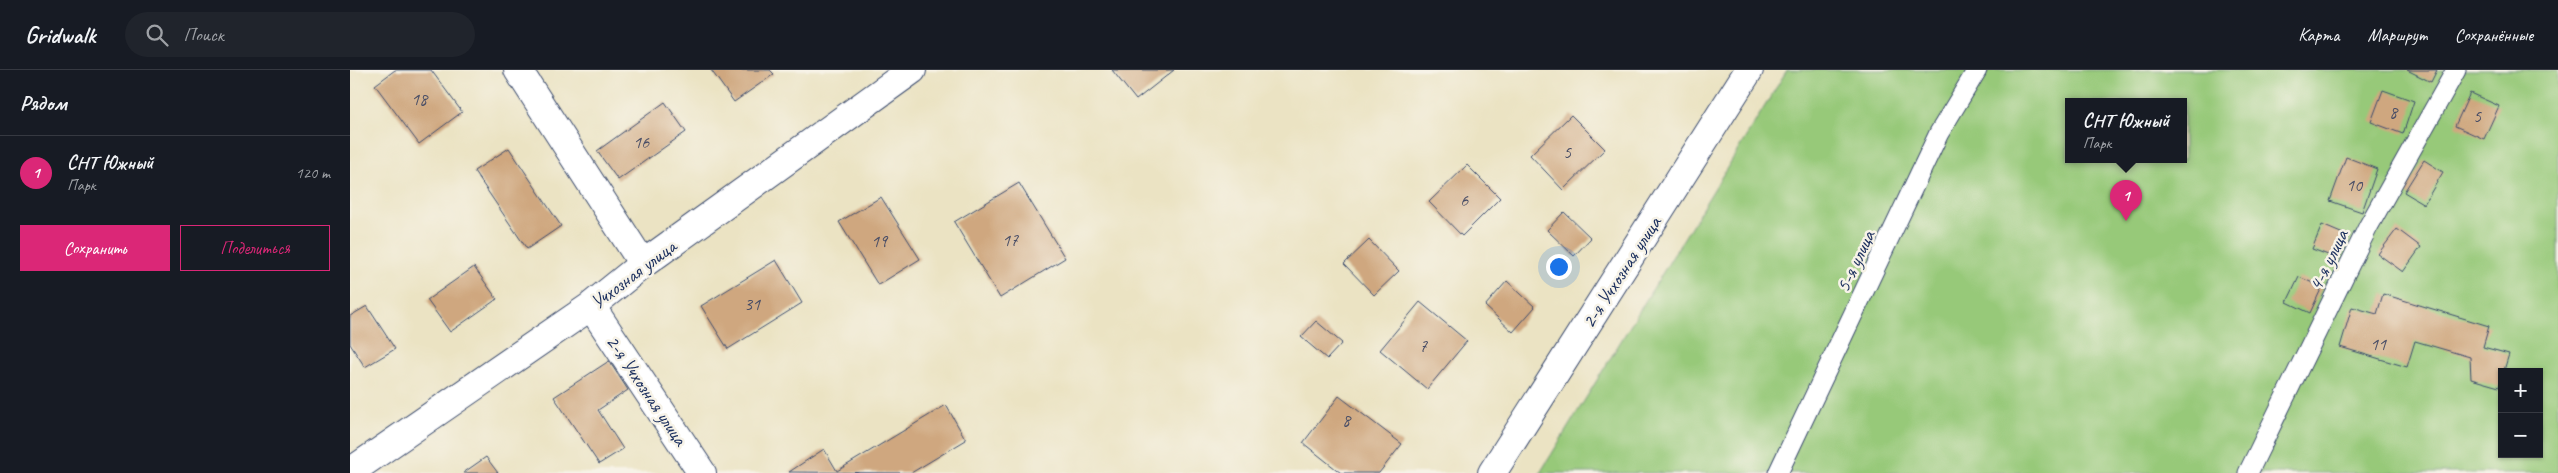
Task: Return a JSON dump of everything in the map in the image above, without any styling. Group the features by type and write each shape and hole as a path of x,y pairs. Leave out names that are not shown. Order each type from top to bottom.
{"street":[{"path":"518,70 643,264"},
{"name":"Учхозная улица","path":"350,472 591,306 643,264 912,70"},
{"name":"2-я Учхозная улица","path":"1492,473 1749,70"},
{"name":"2-я Учхозная улица","path":"591,306 702,473"}],"lane":[{"name":"5-я улица","path":"1778,473 1939,133 1977,70"},
{"name":"4-я улица","path":"2248,473 2368,227 2456,70"}],"green space":[{"path":"1787,70 2558,70 2558,473 1540,473"}],"building":[{"path":"395,70 431,70 462,112 419,144 375,85"},
{"path":"711,70 770,70 774,74 734,102"},
{"path":"1112,70 1174,70 1136,100"},
{"path":"2407,70 2437,70 2431,82"},
{"path":"2383,90 2414,101 2403,134 2371,122"},
{"path":"2470,93 2499,106 2484,139 2455,126"},
{"path":"665,102 686,132 618,180 597,151"},
{"path":"1571,115 1605,149 1563,190 1530,155"},
{"path":"509,148 561,226 527,249 474,171"},
{"path":"2346,157 2377,169 2362,212 2330,201"},
{"path":"2424,160 2443,172 2424,204 2404,192"},
{"path":"1467,165 1500,198 1462,236 1429,202"},
{"path":"1019,183 1065,258 1000,298 954,222"},
{"path":"881,197 920,259 878,285 839,222"},
{"path":"1564,212 1591,238 1574,256 1547,230"},
{"path":"2322,225 2348,236 2339,259 2312,249"},
{"path":"2397,229 2421,247 2403,272 2378,254"},
{"path":"1369,240 1399,271 1374,295 1344,264"},
{"path":"776,260 802,303 728,349 701,306"},
{"path":"474,267 497,299 450,332 427,300"},
{"path":"2299,277 2322,287 2310,313 2287,302"},
{"path":"1507,281 1535,307 1513,332 1485,306"},
{"path":"2383,294 2489,326 2483,347 2509,354 2505,368 2498,368 2498,387 2471,379 2470,357 2415,341 2407,367 2340,347 2352,307 2377,314"},
{"path":"1420,302 1467,341 1427,389 1380,350"},
{"path":"367,306 395,349 365,367 350,344 350,316"},
{"path":"1316,321 1342,343 1327,359 1301,337"},
{"path":"609,361 628,390 598,410 623,449 599,464 554,397"},
{"path":"1339,396 1402,444 1379,473 1341,473 1303,443"},
{"path":"946,405 966,440 911,473 789,472 824,449 837,471"},
{"path":"486,457 498,473 463,473"}],"place":[{"name":"СНТ Южный","path":"2126,221"}]}
